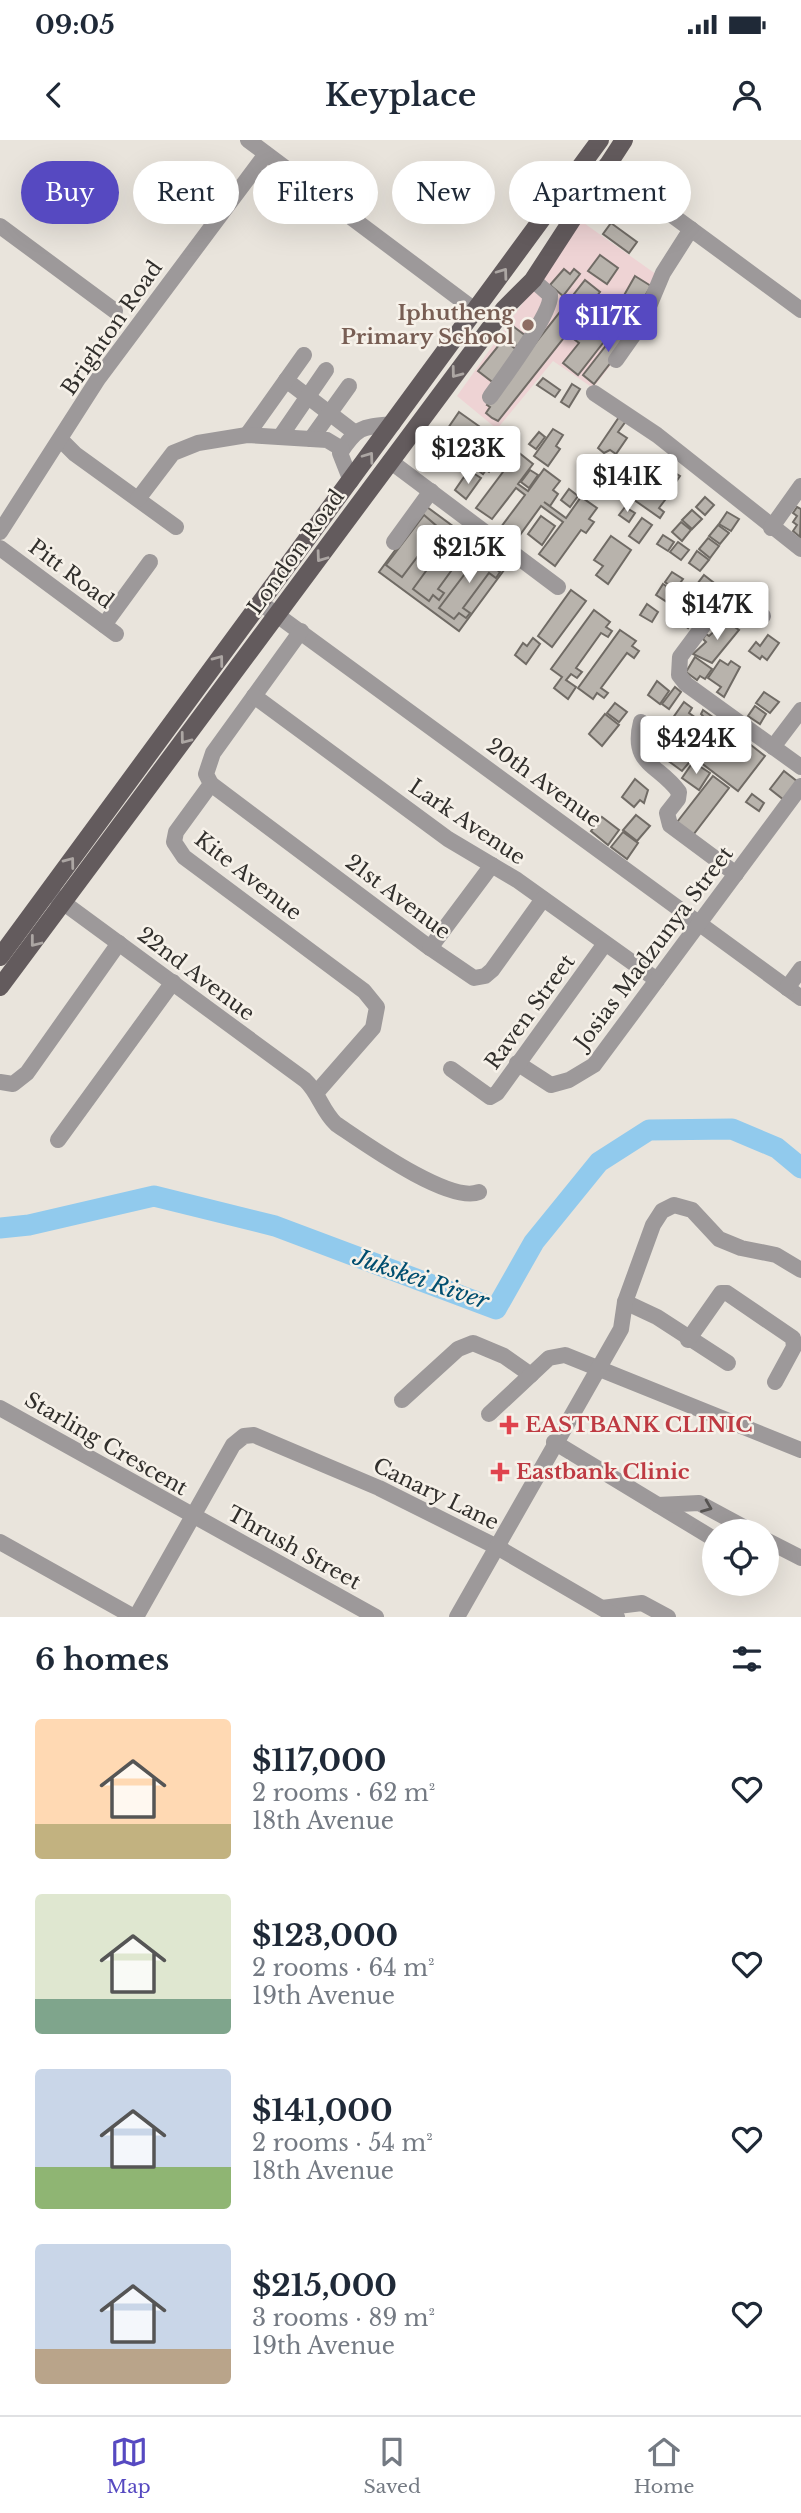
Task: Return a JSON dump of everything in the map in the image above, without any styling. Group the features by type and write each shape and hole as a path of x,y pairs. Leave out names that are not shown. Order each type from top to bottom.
{"main road":[{"name":"London Road","path":"0,957 600,140"},
{"name":"London Road","path":"609,161 624,140"},
{"name":"London Road","path":"0,987 279,616 503,309 533,280 568,224"}],"street":[{"path":"248,140 477,311"},
{"name":"Brighton Road","path":"0,532 98,379 266,153"},
{"path":"684,224 801,310"},
{"path":"0,226 116,311"},
{"path":"617,360 642,323 663,273 691,229"},
{"path":"490,397 550,306 551,295 533,280"},
{"path":"247,435 304,355"},
{"path":"280,437 327,370"},
{"path":"286,380 354,432"},
{"path":"319,439 335,418 349,386"},
{"path":"594,393 657,435 771,528 801,549"},
{"path":"351,481 341,457 342,449 354,432 366,426 393,424"},
{"path":"138,499 173,453 198,443 247,435 319,439 342,449"},
{"path":"61,440 75,454 176,527"},
{"path":"390,461 558,587"},
{"path":"771,528 801,486"},
{"path":"394,542 431,491"},
{"name":"Pitt Road","path":"0,548 110,629 150,562"},
{"name":"20th Avenue","path":"261,603 801,998"},
{"path":"763,616 747,616 724,610 715,612 680,657 677,669 685,684 801,767"},
{"path":"211,784 206,774 210,758 301,631"},
{"name":"Lark Avenue","path":"254,696 448,839 543,899 604,945 657,980"},
{"path":"773,747 801,710"},
{"path":"641,722 637,740 640,752 679,792 678,799 667,813 668,822 736,874"},
{"name":"21st Avenue","path":"211,784 474,978 482,977 492,970 543,899"},
{"name":"Kite Avenue","path":"211,784 176,832 174,842 178,852 364,991 377,1007 373,1028 317,1092"},
{"name":"Josias Madzunya Street","path":"517,1063 551,1085 587,1071 594,1065 801,786"},
{"path":"430,948 492,865"},
{"name":"22nd Avenue","path":"48,892 173,982 317,1092"},
{"path":"0,1082 13,1084 27,1073 119,943"},
{"name":"Raven Street","path":"452,1069 491,1097 500,1090 604,945"},
{"path":"787,988 801,969"},
{"path":"58,1140 173,982"},
{"path":"317,1092 325,1111 336,1124 438,1186 470,1196 479,1192"},
{"path":"457,1617 624,1321 625,1302 653,1226 662,1211 674,1205 692,1210 719,1239 741,1248 776,1255 801,1270"},
{"path":"688,1340 715,1299 721,1293 727,1293 793,1338 794,1347 775,1382"},
{"path":"625,1302 657,1317 688,1340 727,1363"},
{"path":"402,1400 458,1349 473,1343 504,1356 531,1374"},
{"path":"489,1414 531,1374 558,1355 598,1368 801,1450"},
{"name":"Starling Crescent","path":"0,1408 192,1517"},
{"name":"Canary Lane","path":"192,1517 233,1446 244,1436 264,1437 379,1488 496,1548 617,1617"},
{"path":"554,1443 702,1532"},
{"path":"658,1505 699,1503 729,1519"},
{"path":"0,1542 135,1617 192,1517"},
{"name":"Thrush Street","path":"192,1517 376,1617"},
{"path":"779,1547 801,1558"},
{"path":"602,1608 642,1603 668,1617"}],"shaded area":[{"name":"Iphutheng Primary School","path":"579,224 585,224 660,277 634,335 593,388 553,361 497,429 457,396","holes":["584,280 600,292 571,329 583,338 603,313 617,325 578,374 563,363 579,343 567,334 499,421 486,413 490,407 487,405","622,326 633,334 594,383 583,375"]}],"building":[{"path":"612,224 637,242 629,253 603,234"},
{"path":"600,255 618,268 607,284 588,271"},
{"path":"564,269 570,274 574,269 580,274 563,296 550,285"},
{"path":"635,276 651,286 639,306 623,297"},
{"path":"585,280 600,292 571,329 583,338 603,313 617,325 578,375 563,363 579,343 567,334 498,421 492,418 486,413 490,407 487,405"},
{"path":"622,325 633,334 594,384 583,375"},
{"path":"514,327 526,336 518,347 506,338"},
{"path":"503,340 520,352 495,384 478,371"},
{"path":"543,378 560,390 555,397 537,385"},
{"path":"572,384 580,389 569,407 561,402"},
{"path":"459,412 483,429 467,442 448,428"},
{"path":"619,417 626,421 618,432 627,438 616,454 610,450 604,453 598,448"},
{"path":"553,429 563,435 556,446 560,449 548,466 534,456"},
{"path":"539,432 545,437 536,449 529,444"},
{"path":"494,438 507,447 489,472 486,470 483,474 475,468 476,463"},
{"path":"451,439 467,450 462,456 453,449 450,455 443,450"},
{"path":"518,452 533,464 518,484 528,491 544,469 560,481 553,490 558,494 550,506 544,502 566,518 581,497 597,508 589,519 594,522 586,533 581,530 555,566 539,554 563,522 541,506 517,539 501,527 525,495 516,488 492,519 476,508"},
{"path":"530,470 538,475 529,488 521,482"},
{"path":"672,471 680,476 671,489 657,479 660,473 667,478"},
{"path":"473,473 481,478 466,499 455,490 464,477 468,480"},
{"path":"637,481 665,500 659,508 664,512 660,518 627,495 625,497 621,494 628,484 632,490"},
{"path":"569,489 578,496 570,507 561,500"},
{"path":"705,497 714,505 705,515 696,507"},
{"path":"427,507 507,566 459,631 379,572"},
{"path":"625,507 635,513 629,522 619,515"},
{"path":"797,507 801,509 800,537 793,531 797,525 793,522 797,516 793,513"},
{"path":"692,510 702,519 692,529 682,520"},
{"path":"727,512 739,519 731,531 719,524"},
{"path":"424,515 439,528 402,577 386,565"},
{"path":"541,516 555,526 542,545 528,534"},
{"path":"642,518 652,525 639,543 629,536"},
{"path":"681,522 691,530 682,541 672,532"},
{"path":"718,525 729,533 720,544 709,536"},
{"path":"455,531 472,543 468,549 474,553 471,557 465,552 438,589 444,593 439,600 433,595 429,601 413,589"},
{"path":"663,535 674,542 668,551 657,544"},
{"path":"611,536 631,550 608,584 596,575 603,566 594,560"},
{"path":"708,538 719,546 710,558 699,549"},
{"path":"678,542 689,550 681,560 670,552"},
{"path":"483,550 498,561 493,567 500,572 496,578 489,573 463,608 470,613 466,618 459,613 454,619 439,608"},
{"path":"697,551 709,560 700,571 689,563"},
{"path":"672,572 683,579 675,590 665,582"},
{"path":"704,575 718,586 709,598 704,595 697,602 688,596"},
{"path":"663,584 674,591 667,602 656,595"},
{"path":"571,590 586,601 552,647 538,636"},
{"path":"687,597 692,601 687,609 696,615 688,628 673,617"},
{"path":"647,604 658,612 652,622 640,615"},
{"path":"594,610 610,622 606,627 612,631 608,637 601,633 576,668 582,672 577,678 571,674 566,680 576,687 568,699 554,688 562,677 551,669"},
{"path":"726,621 739,630 712,663 693,654 706,642 703,639 706,634 709,636"},
{"path":"620,630 636,641 632,646 639,651 634,658 627,653 601,688 608,693 604,698 597,693 593,699 578,688"},
{"path":"768,635 779,643 767,660 762,656 760,659 749,651 756,642 760,646"},
{"path":"533,638 540,644 526,664 515,655 523,643 527,646"},
{"path":"695,657 712,669 705,679 700,676 697,680 686,672"},
{"path":"720,660 728,665 731,661 740,667 724,697 717,692 721,687 708,678"},
{"path":"657,681 669,691 660,704 648,695"},
{"path":"675,687 681,692 669,709 662,704"},
{"path":"764,692 779,702 770,713 756,703"},
{"path":"684,702 692,708 689,713 696,718 690,725 683,721 670,738 663,732"},
{"path":"615,703 627,712 619,722 607,713"},
{"path":"755,706 766,714 760,724 748,716"},
{"path":"703,710 717,720 693,748 685,742 703,716"},
{"path":"605,714 619,725 602,746 589,734"},
{"path":"724,724 765,756 738,791 696,759"},
{"path":"657,732 669,742 657,757 645,747"},
{"path":"676,747 692,759 682,771 667,760"},
{"path":"693,762 710,773 699,790 682,778"},
{"path":"784,771 798,782 784,800 770,789"},
{"path":"713,776 729,788 690,839 674,826"},
{"path":"635,779 648,790 644,803 640,800 634,807 622,797"},
{"path":"752,794 764,803 759,811 746,802"},
{"path":"636,815 650,826 637,841 623,830"},
{"path":"602,817 619,830 608,845 591,831"},
{"path":"623,832 638,843 627,859 611,847"}],"waterway":[{"name":"Jukskei River","path":"0,1228 29,1225 154,1196 275,1226 496,1309 534,1242 599,1162 649,1130 732,1129 777,1148 801,1168"}],"place":[{"name":"Iphutheng Primary School","path":"528,325"},
{"name":"EASTBANK CLINIC","path":"509,1425"},
{"name":"Eastbank Clinic","path":"500,1472"}]}
